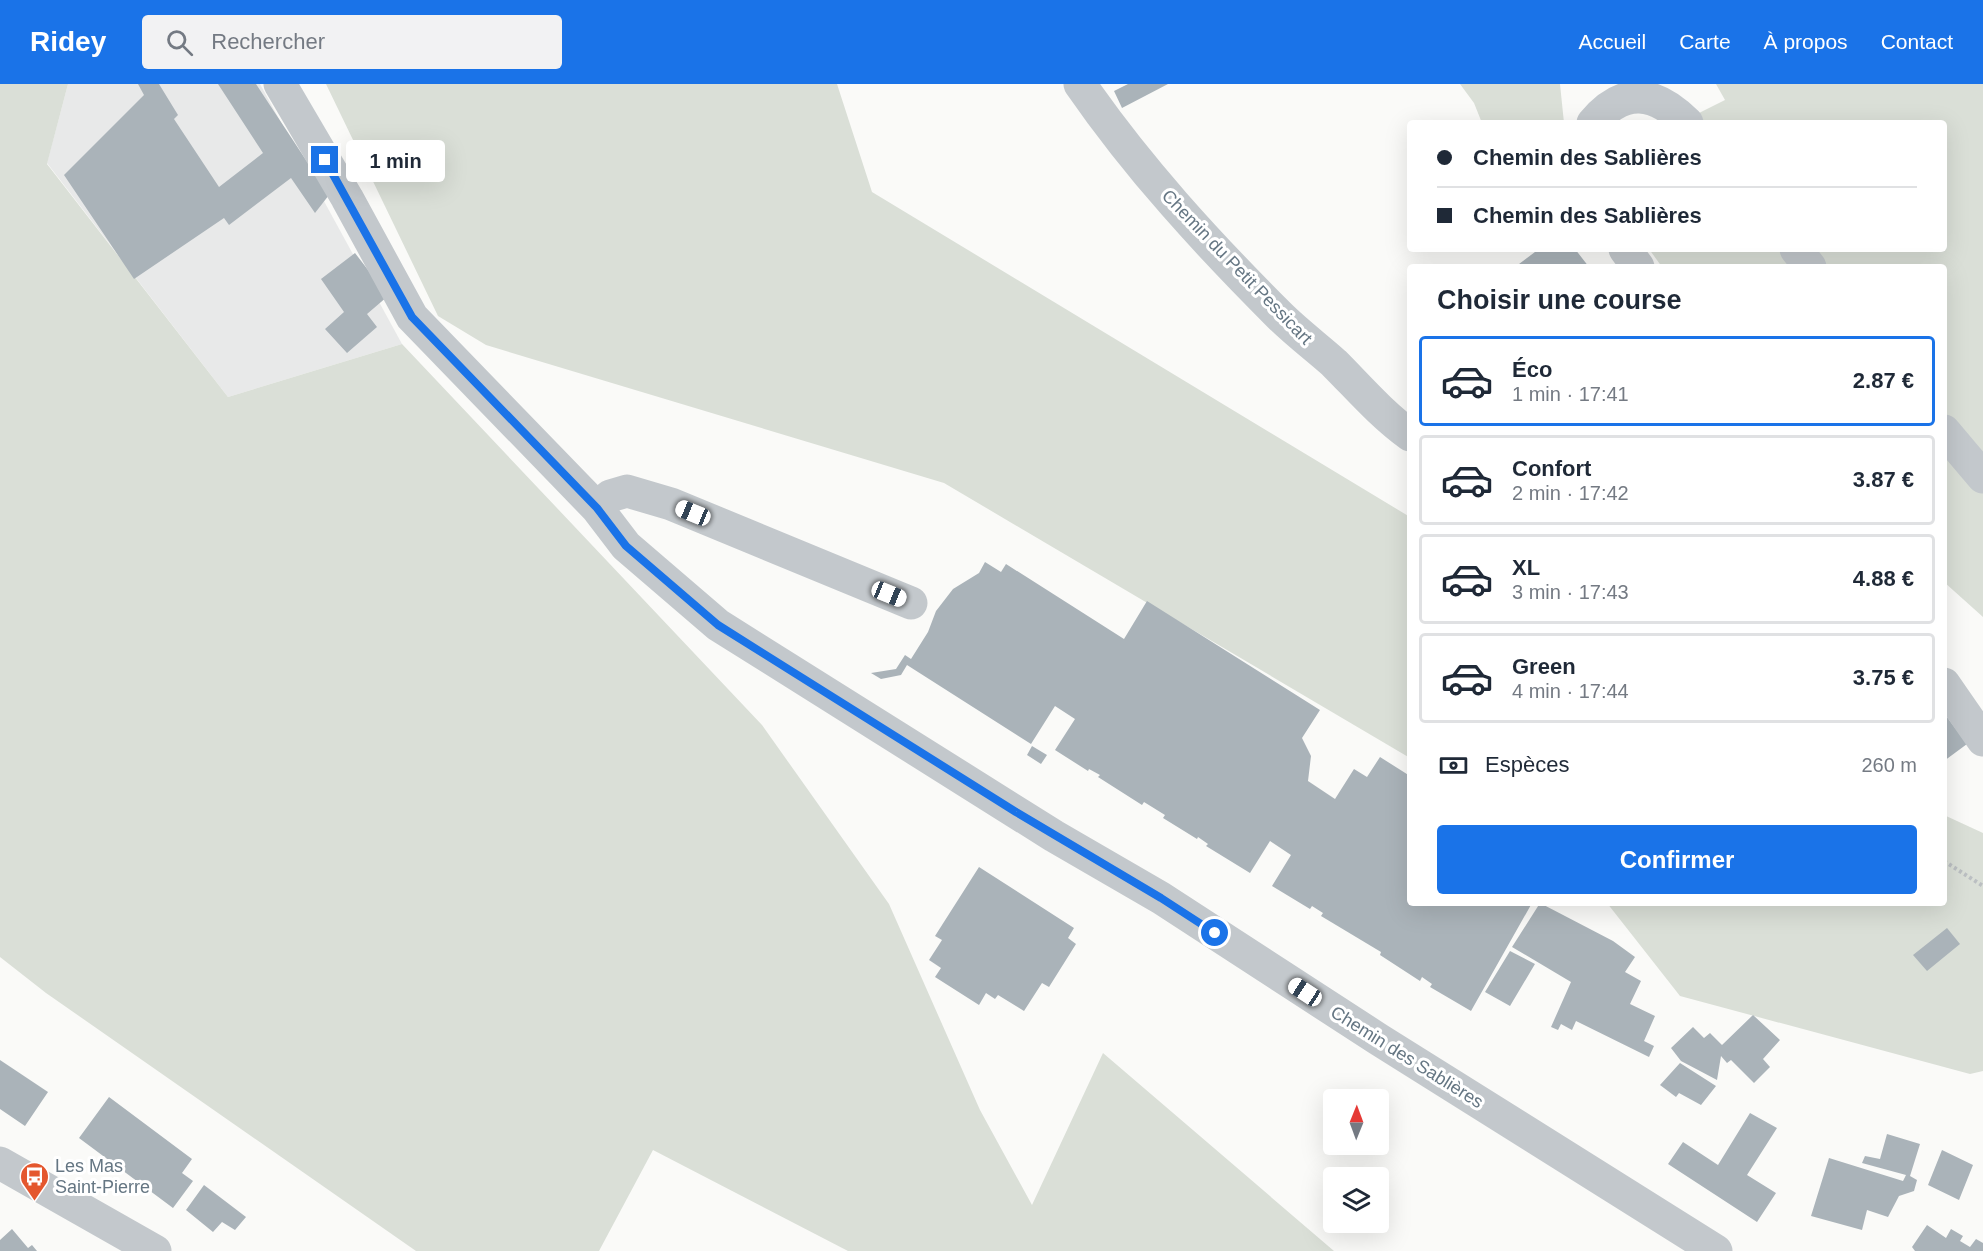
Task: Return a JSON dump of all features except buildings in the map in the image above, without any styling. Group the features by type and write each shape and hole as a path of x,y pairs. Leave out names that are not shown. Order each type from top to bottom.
{"street":[{"name":"Chemin des Sablières","path":"280,84 347,198 412,317 597,508 626,546 718,625 1034,823 1161,898 1378,1039 1716,1251"},
{"name":"Chemin du Petit Pessicart","path":"1080,84 1116,135 1212,246 1281,316 1334,363 1390,421 1407,433"},
{"path":"1595,120 1619,92 1647,96 1671,107 1684,120"},
{"path":"1798,252 1808,264"},
{"path":"1947,435 1983,477"},
{"path":"597,508 610,496 627,491 671,504 911,603"},
{"path":"1947,688 1983,740"},
{"path":"0,1163 121,1242 155,1251"}],"path":[{"path":"1947,863 1983,886"}],"shaded area":[{"path":"0,84 68,84 47,164 228,397 402,344 762,725 889,904 980,1110 1032,1205 1103,1053 1334,1251 848,1251 653,1150 599,1251 416,1251 46,993 0,957"},
{"path":"68,84 260,84 402,344 228,397 47,163"},
{"path":"326,84 837,84 872,192 1407,515 1407,756 944,483 486,345 438,316"},
{"path":"1460,84 1560,84 1564,120 1481,120 1474,103"},
{"path":"1716,84 1983,84 1983,617 1947,585 1947,264 1660,264 1651,252 1947,252 1947,120 1685,120 1725,100"},
{"path":"1947,816 1983,833 1983,1071 1970,1074 1680,996 1609,906 1947,906"}],"place":[{"name":"Les Mas Saint-Pierre","path":"34,1202"}],"route":[{"path":"325,160 412,317 499,410 597,508 626,546 718,625 1054,836 1161,898 1215,933"}]}
